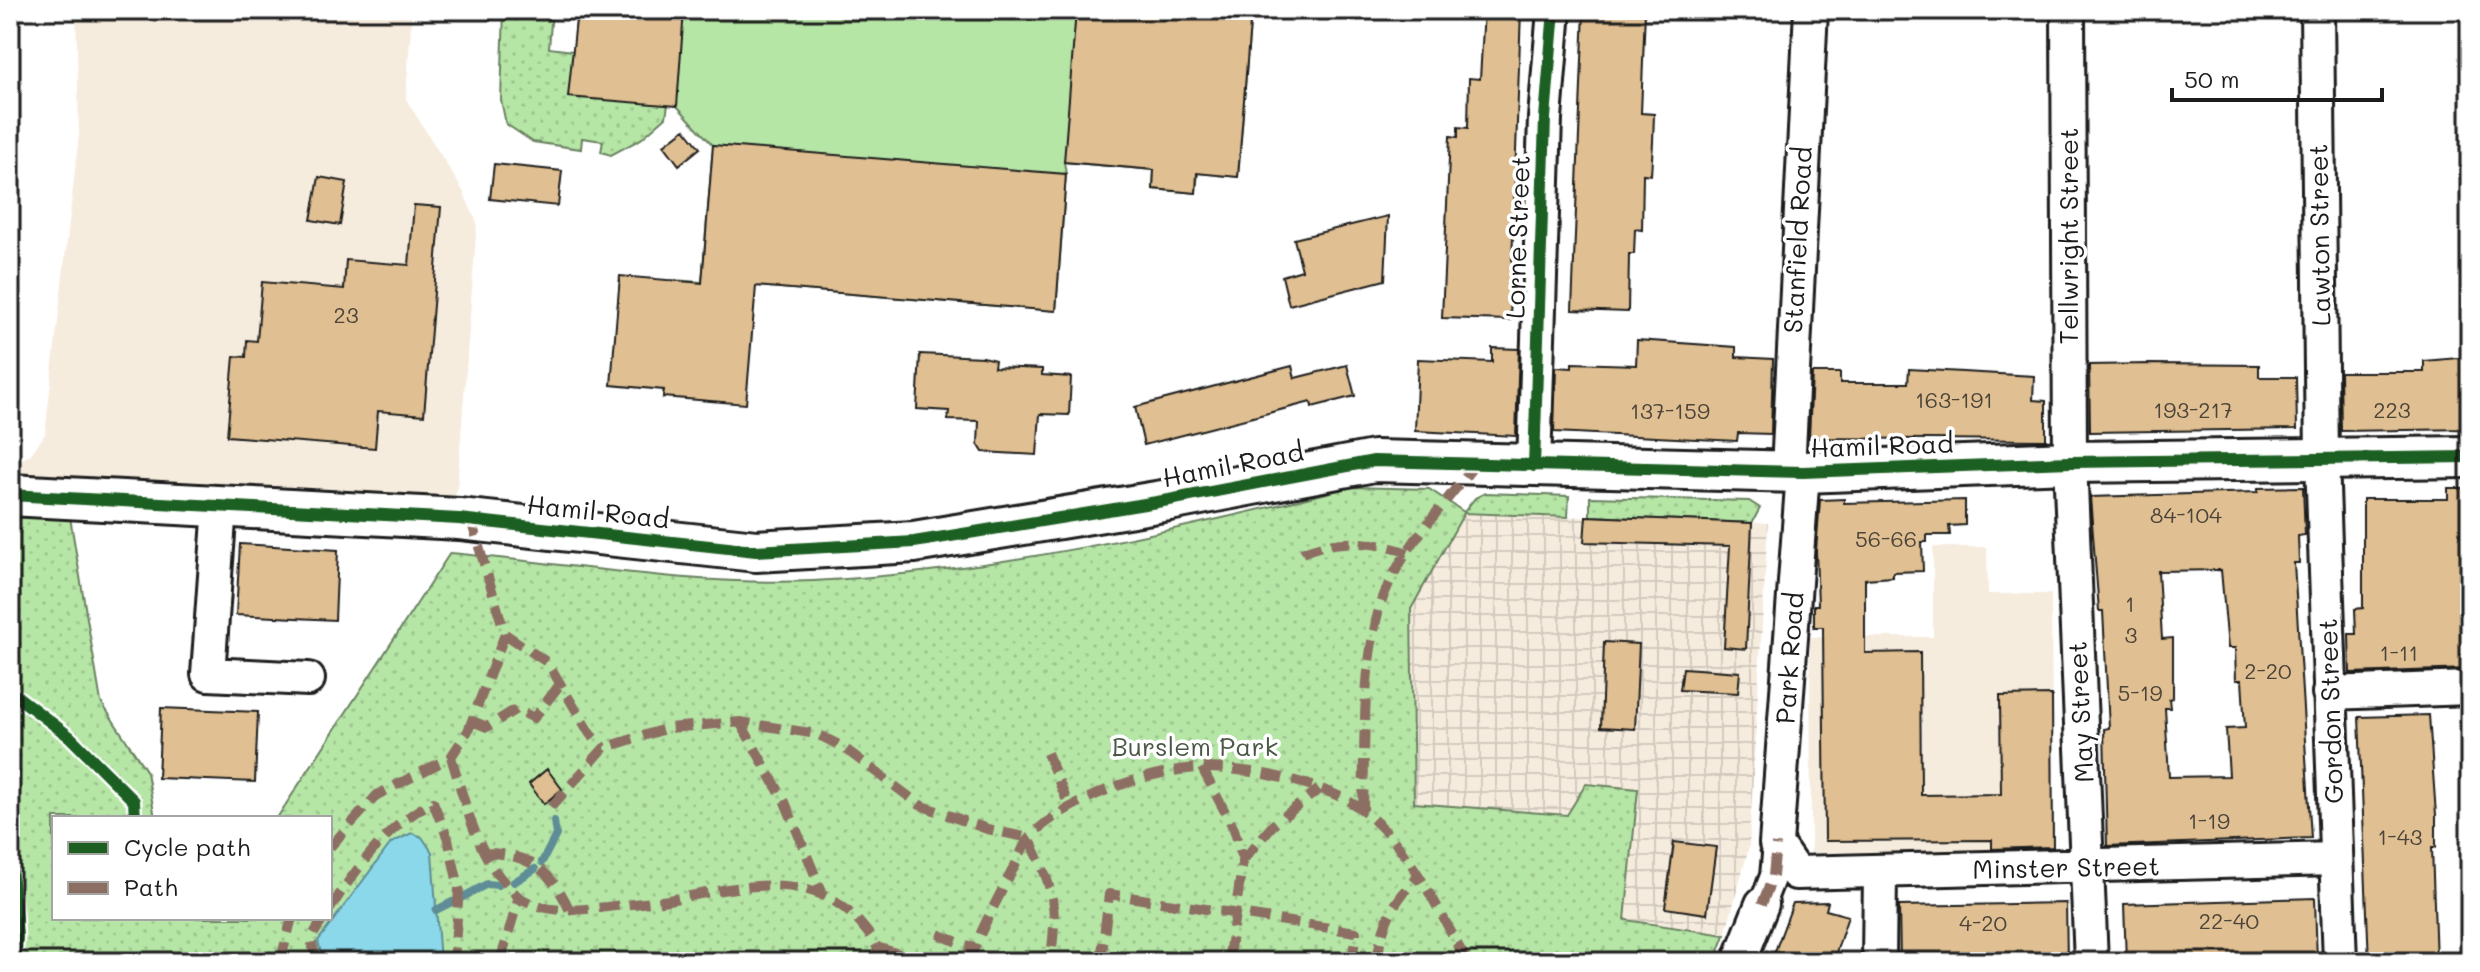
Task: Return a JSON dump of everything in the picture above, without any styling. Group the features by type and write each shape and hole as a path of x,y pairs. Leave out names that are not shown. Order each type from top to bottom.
{"street":[{"name":"Lorne Street","path":"1534,466 1545,118 1554,10"},
{"name":"Stanfield Road","path":"1795,471 1811,10"},
{"name":"Tellwright Street","path":"2068,10 2070,462"},
{"name":"Lawton Street","path":"2317,10 2322,460"},
{"name":"Hamil Road","path":"10,495 459,519 756,551 914,542 1169,500 1374,461 1795,471 2070,462 2470,457"},
{"name":"Gordon Street","path":"2322,460 2340,962"},
{"name":"May Street","path":"2070,462 2091,962"},
{"name":"Park Road","path":"1739,962 1773,876 1795,471"},
{"path":"220,506 208,674 308,679"},
{"path":"2329,693 2470,688"},
{"name":"Minster Street","path":"1776,844 1796,873 2336,859"},
{"path":"1879,962 1880,872"}],"shaded area":[{"path":"76,10 412,10 406,99 463,191 477,223 457,490 445,519 10,495 10,467 31,454 45,434 79,135"},
{"path":"1464,513 1768,523 1749,847 1725,935 1624,920 1638,789 1586,784 1568,815 1414,803 1411,609"},
{"path":"1933,547 1987,547 1988,594 2051,594 2053,852 1811,853 1810,637 1933,637"},
{"path":"2465,720 2470,720 2470,823"}],"green space":[{"path":"504,10 552,10 549,48 573,51 668,105 666,117 641,139 611,155 601,152 603,141 582,138 581,149 533,142 506,124 501,100"},
{"path":"577,10 1251,10 1238,177 1198,173 1196,193 1153,189 1154,170 1064,162 1066,174 1056,311 756,286 663,397 672,280 702,282 713,145 677,106 571,81"},
{"name":"Burslem Park","path":"1351,487 1429,489 1464,512 1475,498 1485,493 1569,496 1568,517 1464,513 1411,609 1414,803 1567,815 1586,784 1638,789 1625,920 1725,935 1715,962 10,962 10,516 70,517 101,702 147,772 155,816 52,816 52,920 332,920 332,816 278,816 450,553 631,573 722,580 813,581 949,569 1017,559 1219,519"},
{"path":"1590,497 1749,501 1760,508 1752,523 1590,516"}],"water":[{"path":"412,833 422,837 432,852 440,962 323,962 318,941 391,843"}],"building":[{"path":"577,10 684,10 677,106 568,97"},
{"path":"1076,10 1251,10 1238,177 1197,173 1196,193 1153,189 1154,170 1064,162"},
{"path":"1484,10 1521,10 1510,320 1442,318 1450,136 1458,137 1458,127 1468,128 1469,78 1480,79"},
{"path":"1584,10 1645,10 1641,113 1654,114 1653,142 1651,175 1643,174 1642,230 1635,229 1634,254 1629,254 1628,312 1572,310"},
{"path":"685,129 700,148 679,165 664,145"},
{"path":"713,145 1066,174 1056,311 756,286 746,404 663,397 664,390 611,385 620,276 702,283"},
{"path":"494,164 562,171 558,206 490,199"},
{"path":"319,177 347,182 340,225 311,220"},
{"path":"414,205 441,207 424,415 378,411 375,448 227,436 234,356 246,357 247,340 257,341 262,282 344,289 346,260 409,265"},
{"path":"1388,216 1385,280 1289,305 1282,276 1302,270 1294,239"},
{"path":"1637,340 1736,347 1736,357 1773,359 1771,434 1738,433 1737,441 1554,432 1556,367 1572,368 1572,363 1636,365"},
{"path":"1492,348 1519,349 1516,436 1415,431 1418,359 1492,362"},
{"path":"920,354 983,357 995,360 994,367 1042,369 1042,375 1071,377 1069,415 1040,414 1037,455 983,452 978,444 979,421 948,420 949,411 917,409"},
{"path":"2470,357 2470,429 2341,431 2340,372 2424,372 2424,361"},
{"path":"1347,365 1355,396 1312,407 1311,402 1144,445 1135,407 1292,366 1295,378"},
{"path":"2089,365 2259,365 2259,377 2296,377 2297,429 2090,432"},
{"path":"1909,369 2034,376 2033,400 2046,401 2046,440 1809,438 1812,373 1840,373 1840,383 1908,383"},
{"path":"2303,487 2305,535 2298,536 2299,563 2294,563 2311,838 2107,846 2104,729 2109,728 2103,611 2099,611 2090,497 2258,492 2258,488","holes":["2221,570 2228,648 2235,648 2236,680 2242,680 2245,728 2226,729 2229,776 2169,777 2165,708 2170,708 2169,699 2173,698 2173,638 2162,639 2158,571"]},
{"path":"2448,488 2470,488 2470,669 2350,673 2349,634 2356,634 2355,609 2363,608 2363,499 2448,499"},
{"path":"1844,499 1844,503 1965,500 1965,525 1949,526 1950,535 1927,535 1927,542 1922,542 1923,571 1893,572 1893,577 1865,579 1865,653 1920,652 1921,795 2001,794 2000,696 2052,695 2053,847 1992,849 1992,840 1825,841 1823,627 1814,627 1814,605 1818,605 1816,551 1820,500"},
{"path":"1586,516 1752,523 1746,649 1724,647 1730,546 1584,542"},
{"path":"240,544 338,550 335,620 236,615"},
{"path":"1604,642 1639,644 1635,729 1601,727"},
{"path":"1683,668 1740,672 1738,693 1680,690"},
{"path":"161,708 258,712 255,782 158,778"},
{"path":"2429,715 2436,815 2436,847 2432,847 2436,962 2369,962 2359,717"},
{"path":"547,769 562,789 544,804 529,784"},
{"path":"1674,842 1716,847 1707,914 1665,908"},
{"path":"2315,898 2317,962 2126,962 2124,904"},
{"path":"1828,902 1826,910 1848,916 1833,962 1771,962 1793,903"},
{"path":"2066,903 2067,962 1900,962 1899,906"}],"waterway":[{"path":"542,862 556,835 554,821"},
{"path":"514,882 535,869"},
{"path":"463,897 487,884 498,885"},
{"path":"436,910 452,902"}],"marked path":[{"path":"1363,810 1367,686 1378,613 1385,592 1407,553 1476,463"},
{"path":"332,845 377,795 451,757 468,731 505,634 471,520"},
{"path":"1302,553 1341,543 1383,546 1408,553"},
{"path":"505,634 548,663 590,734 604,748"},
{"path":"472,721 487,727 516,709 534,718 561,683"},
{"path":"740,722 785,802 822,892"},
{"path":"551,807 604,748 668,728 740,722 817,734 843,747 920,805 987,829 1029,838 1052,898 1054,926 1050,962"},
{"path":"1047,753 1069,806"},
{"path":"451,757 483,851 519,897"},
{"path":"1202,768 1234,829 1243,860 1228,962"},
{"path":"969,962 1025,844 1046,823 1087,799 1135,780 1202,768 1288,779 1332,793 1365,812 1382,827 1410,863 1467,962"},
{"path":"1243,860 1273,825 1319,789"},
{"path":"332,906 362,863 387,835 433,802 448,839 459,888 454,962"},
{"path":"1762,904 1773,876 1776,844"},
{"path":"484,853 513,856 537,867 555,885 570,911"},
{"path":"1377,962 1390,914 1419,875"},
{"path":"500,962 519,897 540,907 573,910 768,885 816,893 838,904 870,935 882,962"},
{"path":"1101,962 1109,894 1356,932 1352,962"},
{"path":"280,962 291,920"},
{"path":"316,962 311,938 323,920"},
{"path":"938,934 974,949"},
{"path":"880,948 925,962"}],"cycle path":[{"path":"1534,466 1545,118 1554,10"},
{"path":"10,495 459,519 756,551 914,542 1169,500 1374,461 1803,472 2070,462 2470,457"},
{"path":"10,691 70,737 134,801 135,816"},
{"path":"10,853 17,937 15,962"}]}
